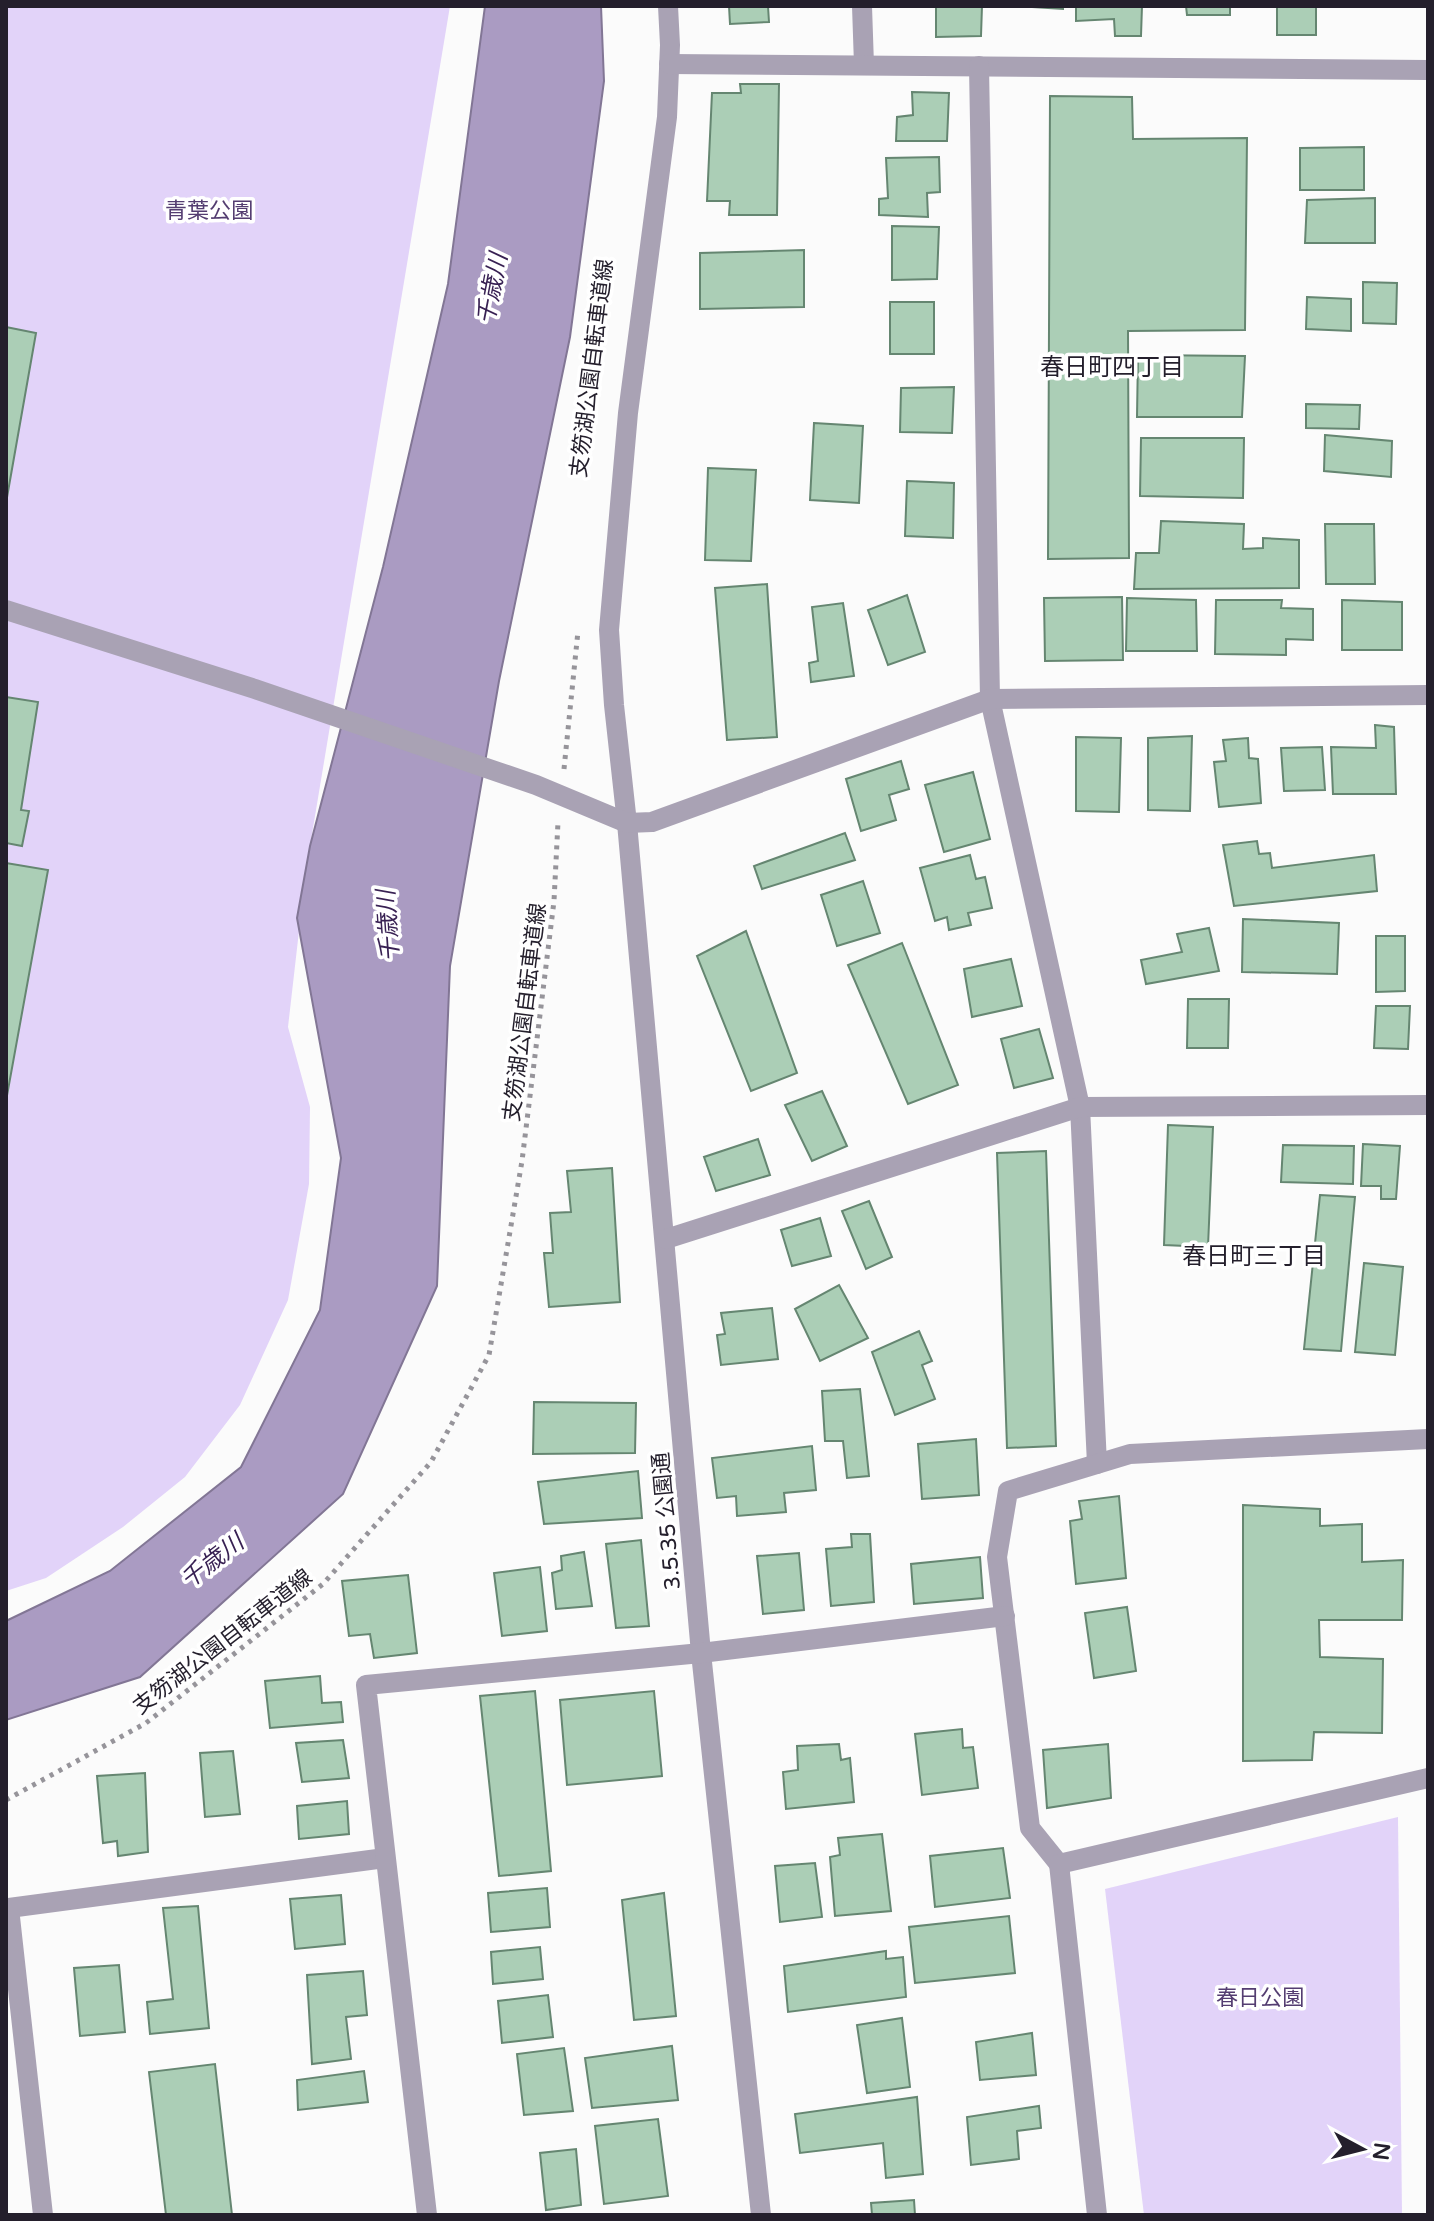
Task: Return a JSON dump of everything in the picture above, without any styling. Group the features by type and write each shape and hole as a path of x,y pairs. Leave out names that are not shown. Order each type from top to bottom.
{"street":[{"name":"3.5.35 公園通","path":"668,6 667,117 628,413 609,630 701,1653 761,2215"},
{"path":"862,6 864,65"},
{"path":"669,64 1428,70"},
{"path":"979,66 990,699 1080,1107 1097,1464"},
{"path":"6,610 255,689 536,785 627,823 652,822 990,699 1428,695"},
{"path":"666,1239 1080,1107 1428,1105"},
{"path":"1097,2215 1059,1864 1030,1828 997,1557 1008,1491 1130,1454 1428,1439"},
{"path":"427,2215 366,1685 701,1653 1005,1616"},
{"path":"1059,1864 1428,1778"},
{"path":"43,2215 9,1908 385,1858"}],"path":[{"name":"支笏湖公園自転車道線","path":"6,1800 146,1723 323,1584 431,1462 489,1355 524,1145 554,901 578,629"}],"green space":[{"name":"青葉公園","path":"6,6 450,6 306,870 288,1027 310,1107 309,1184 288,1300 240,1405 185,1477 123,1527 46,1578 6,1591"},
{"name":"春日公園","path":"1398,1817 1402,2215 1144,2215 1105,1889"}],"water":[{"name":"千歳川","path":"485,6 601,6 604,81 570,337 499,681 450,966 437,1286 343,1494 140,1677 6,1720 6,1621 110,1571 241,1467 320,1310 341,1158 297,918 310,846 383,567 448,284"}],"building":[{"path":"729,6 768,6 769,22 730,24"},
{"path":"936,6 982,6 981,36 936,37"},
{"path":"1016,6 1063,6 1063,9"},
{"path":"1076,6 1142,6 1141,36 1115,36 1114,19 1076,21"},
{"path":"1186,6 1230,6 1230,15 1187,15"},
{"path":"1277,6 1316,6 1316,35 1277,35"},
{"path":"740,84 779,84 777,215 729,215 730,201 707,201 712,93 741,93"},
{"path":"912,92 949,93 947,141 896,141 897,117 913,115"},
{"path":"1050,96 1132,97 1133,139 1247,138 1245,330 1128,331 1129,558 1048,559"},
{"path":"1364,147 1364,190 1300,190 1300,148"},
{"path":"939,157 940,192 927,193 928,217 879,215 879,199 888,198 886,158"},
{"path":"1375,198 1375,243 1305,243 1307,200"},
{"path":"892,226 939,227 937,279 892,280"},
{"path":"804,250 804,307 700,309 700,253"},
{"path":"1363,282 1397,283 1396,324 1363,323"},
{"path":"1307,297 1351,299 1351,331 1306,329"},
{"path":"890,302 934,302 934,354 890,354"},
{"path":"6,327 36,333 6,503"},
{"path":"1138,355 1245,356 1242,417 1137,417"},
{"path":"954,387 952,433 900,432 901,388"},
{"path":"1306,404 1360,405 1359,429 1306,428"},
{"path":"814,423 863,426 859,503 810,500"},
{"path":"1325,435 1392,441 1391,477 1324,471"},
{"path":"1141,438 1244,438 1243,498 1140,496"},
{"path":"708,468 756,470 751,561 705,560"},
{"path":"907,481 954,483 953,538 905,536"},
{"path":"1161,521 1244,524 1243,549 1263,548 1263,538 1299,540 1299,588 1134,589 1136,553 1159,553"},
{"path":"1325,524 1374,524 1375,584 1326,584"},
{"path":"767,584 777,737 727,740 715,588"},
{"path":"907,595 925,652 888,665 868,610"},
{"path":"1122,597 1123,660 1045,661 1044,598"},
{"path":"1127,598 1196,600 1197,651 1126,651"},
{"path":"1216,600 1282,600 1281,608 1313,609 1313,640 1286,639 1286,655 1215,654"},
{"path":"1342,600 1402,602 1402,650 1342,650"},
{"path":"843,603 854,676 811,682 809,663 818,661 812,607"},
{"path":"6,697 38,702 21,810 29,811 22,846 6,843"},
{"path":"1375,725 1394,727 1396,794 1333,794 1331,747 1376,748"},
{"path":"1192,736 1190,811 1148,810 1148,738"},
{"path":"1076,737 1121,738 1119,812 1076,811"},
{"path":"1248,738 1249,758 1258,759 1261,803 1219,807 1214,762 1226,761 1223,740"},
{"path":"1322,747 1325,790 1284,791 1281,748"},
{"path":"901,761 909,789 889,795 896,820 861,831 846,779"},
{"path":"973,772 990,839 944,852 925,785"},
{"path":"845,833 855,860 762,889 754,866"},
{"path":"1257,841 1259,854 1270,853 1272,868 1374,855 1377,891 1234,906 1223,845"},
{"path":"970,855 976,879 985,877 992,908 968,913 971,925 949,930 947,917 935,921 920,868"},
{"path":"6,863 48,870 6,1101"},
{"path":"863,881 880,933 837,946 821,895"},
{"path":"1243,919 1339,923 1337,974 1242,972"},
{"path":"1209,928 1219,971 1146,984 1141,960 1182,952 1177,934"},
{"path":"746,931 797,1073 751,1091 697,956"},
{"path":"1376,936 1405,936 1405,991 1376,992"},
{"path":"902,943 958,1085 908,1104 848,965"},
{"path":"1011,959 1022,1006 972,1017 964,969"},
{"path":"1188,999 1229,999 1228,1048 1187,1048"},
{"path":"1376,1006 1410,1006 1408,1049 1374,1048"},
{"path":"1039,1029 1053,1078 1014,1088 1001,1039"},
{"path":"822,1091 847,1146 812,1161 785,1105"},
{"path":"1168,1125 1213,1127 1208,1247 1164,1245"},
{"path":"758,1139 770,1175 716,1191 704,1157"},
{"path":"1363,1144 1400,1146 1396,1199 1381,1199 1381,1186 1361,1186"},
{"path":"1283,1145 1354,1146 1353,1184 1281,1182"},
{"path":"1046,1151 1056,1446 1007,1448 997,1153"},
{"path":"612,1168 620,1302 549,1307 544,1253 553,1253 550,1213 571,1212 567,1171"},
{"path":"1320,1195 1355,1197 1341,1351 1304,1349"},
{"path":"869,1201 892,1257 866,1269 842,1211"},
{"path":"820,1218 831,1256 792,1266 781,1230"},
{"path":"1364,1263 1403,1267 1395,1355 1355,1352"},
{"path":"839,1285 868,1338 820,1361 795,1309"},
{"path":"772,1308 778,1359 721,1365 717,1335 725,1334 721,1313"},
{"path":"919,1331 932,1361 922,1365 935,1399 895,1415 872,1352"},
{"path":"860,1389 869,1476 847,1478 843,1441 825,1441 822,1391"},
{"path":"534,1402 636,1403 635,1453 533,1454"},
{"path":"976,1439 979,1495 922,1499 918,1444"},
{"path":"812,1446 816,1490 784,1493 786,1512 737,1516 736,1496 717,1498 712,1458"},
{"path":"638,1471 642,1518 544,1524 538,1482"},
{"path":"1119,1496 1126,1578 1076,1584 1070,1521 1082,1519 1079,1501"},
{"path":"1243,1505 1320,1509 1320,1526 1362,1524 1362,1562 1403,1560 1402,1620 1319,1620 1320,1657 1383,1659 1382,1733 1314,1732 1312,1760 1243,1761"},
{"path":"851,1534 870,1534 874,1602 831,1606 826,1549 852,1547"},
{"path":"641,1540 649,1626 616,1628 606,1544"},
{"path":"584,1552 592,1606 556,1609 552,1573 562,1570 561,1556"},
{"path":"799,1553 804,1610 763,1614 757,1556"},
{"path":"980,1557 983,1598 914,1604 911,1564"},
{"path":"540,1567 547,1631 502,1636 494,1573"},
{"path":"408,1575 417,1653 374,1658 370,1634 349,1636 342,1581"},
{"path":"1127,1607 1136,1671 1094,1678 1085,1613"},
{"path":"320,1676 322,1703 341,1702 343,1722 270,1728 265,1681"},
{"path":"535,1691 551,1871 499,1876 480,1696"},
{"path":"654,1691 662,1776 567,1785 560,1700"},
{"path":"962,1729 963,1748 973,1747 978,1788 922,1795 915,1734"},
{"path":"343,1740 349,1778 302,1782 296,1743"},
{"path":"839,1744 841,1760 850,1758 854,1802 786,1809 783,1772 798,1770 797,1746"},
{"path":"1108,1744 1111,1798 1047,1808 1043,1750"},
{"path":"233,1751 240,1814 205,1817 200,1753"},
{"path":"145,1773 148,1852 118,1856 117,1841 103,1843 97,1776"},
{"path":"347,1801 349,1834 299,1839 297,1806"},
{"path":"882,1834 891,1911 835,1916 830,1857 840,1855 838,1838"},
{"path":"1003,1848 1010,1898 935,1907 930,1856"},
{"path":"815,1863 822,1917 780,1922 775,1866"},
{"path":"547,1888 550,1927 491,1932 488,1893"},
{"path":"664,1893 676,2016 634,2020 622,1900"},
{"path":"341,1895 345,1944 295,1949 290,1899"},
{"path":"198,1906 209,2028 150,2034 147,2002 173,1999 163,1908"},
{"path":"1009,1916 1015,1973 915,1983 909,1927"},
{"path":"540,1947 543,1979 493,1984 491,1952"},
{"path":"886,1951 886,1959 903,1957 906,1997 788,2012 784,1966"},
{"path":"119,1965 125,2032 80,2036 74,1968"},
{"path":"363,1971 367,2015 346,2017 351,2059 312,2064 307,1975"},
{"path":"548,1995 553,2037 502,2043 498,2001"},
{"path":"902,2018 910,2087 867,2093 857,2025"},
{"path":"1032,2033 1036,2075 980,2080 976,2042"},
{"path":"672,2046 678,2100 592,2108 585,2058"},
{"path":"564,2048 573,2111 524,2115 517,2054"},
{"path":"215,2064 232,2215 166,2215 149,2072"},
{"path":"364,2071 368,2102 298,2110 297,2080"},
{"path":"917,2097 923,2174 886,2178 883,2143 800,2153 795,2114"},
{"path":"1039,2106 1041,2128 1017,2131 1019,2159 971,2165 967,2117"},
{"path":"658,2119 668,2196 604,2204 595,2126"},
{"path":"576,2149 581,2205 546,2210 540,2153"},
{"path":"914,2200 915,2215 872,2215 871,2203"}],"district":[{"name":"春日町四丁目","path":"1112,367"},
{"name":"春日町三丁目","path":"1254,1256"}]}
